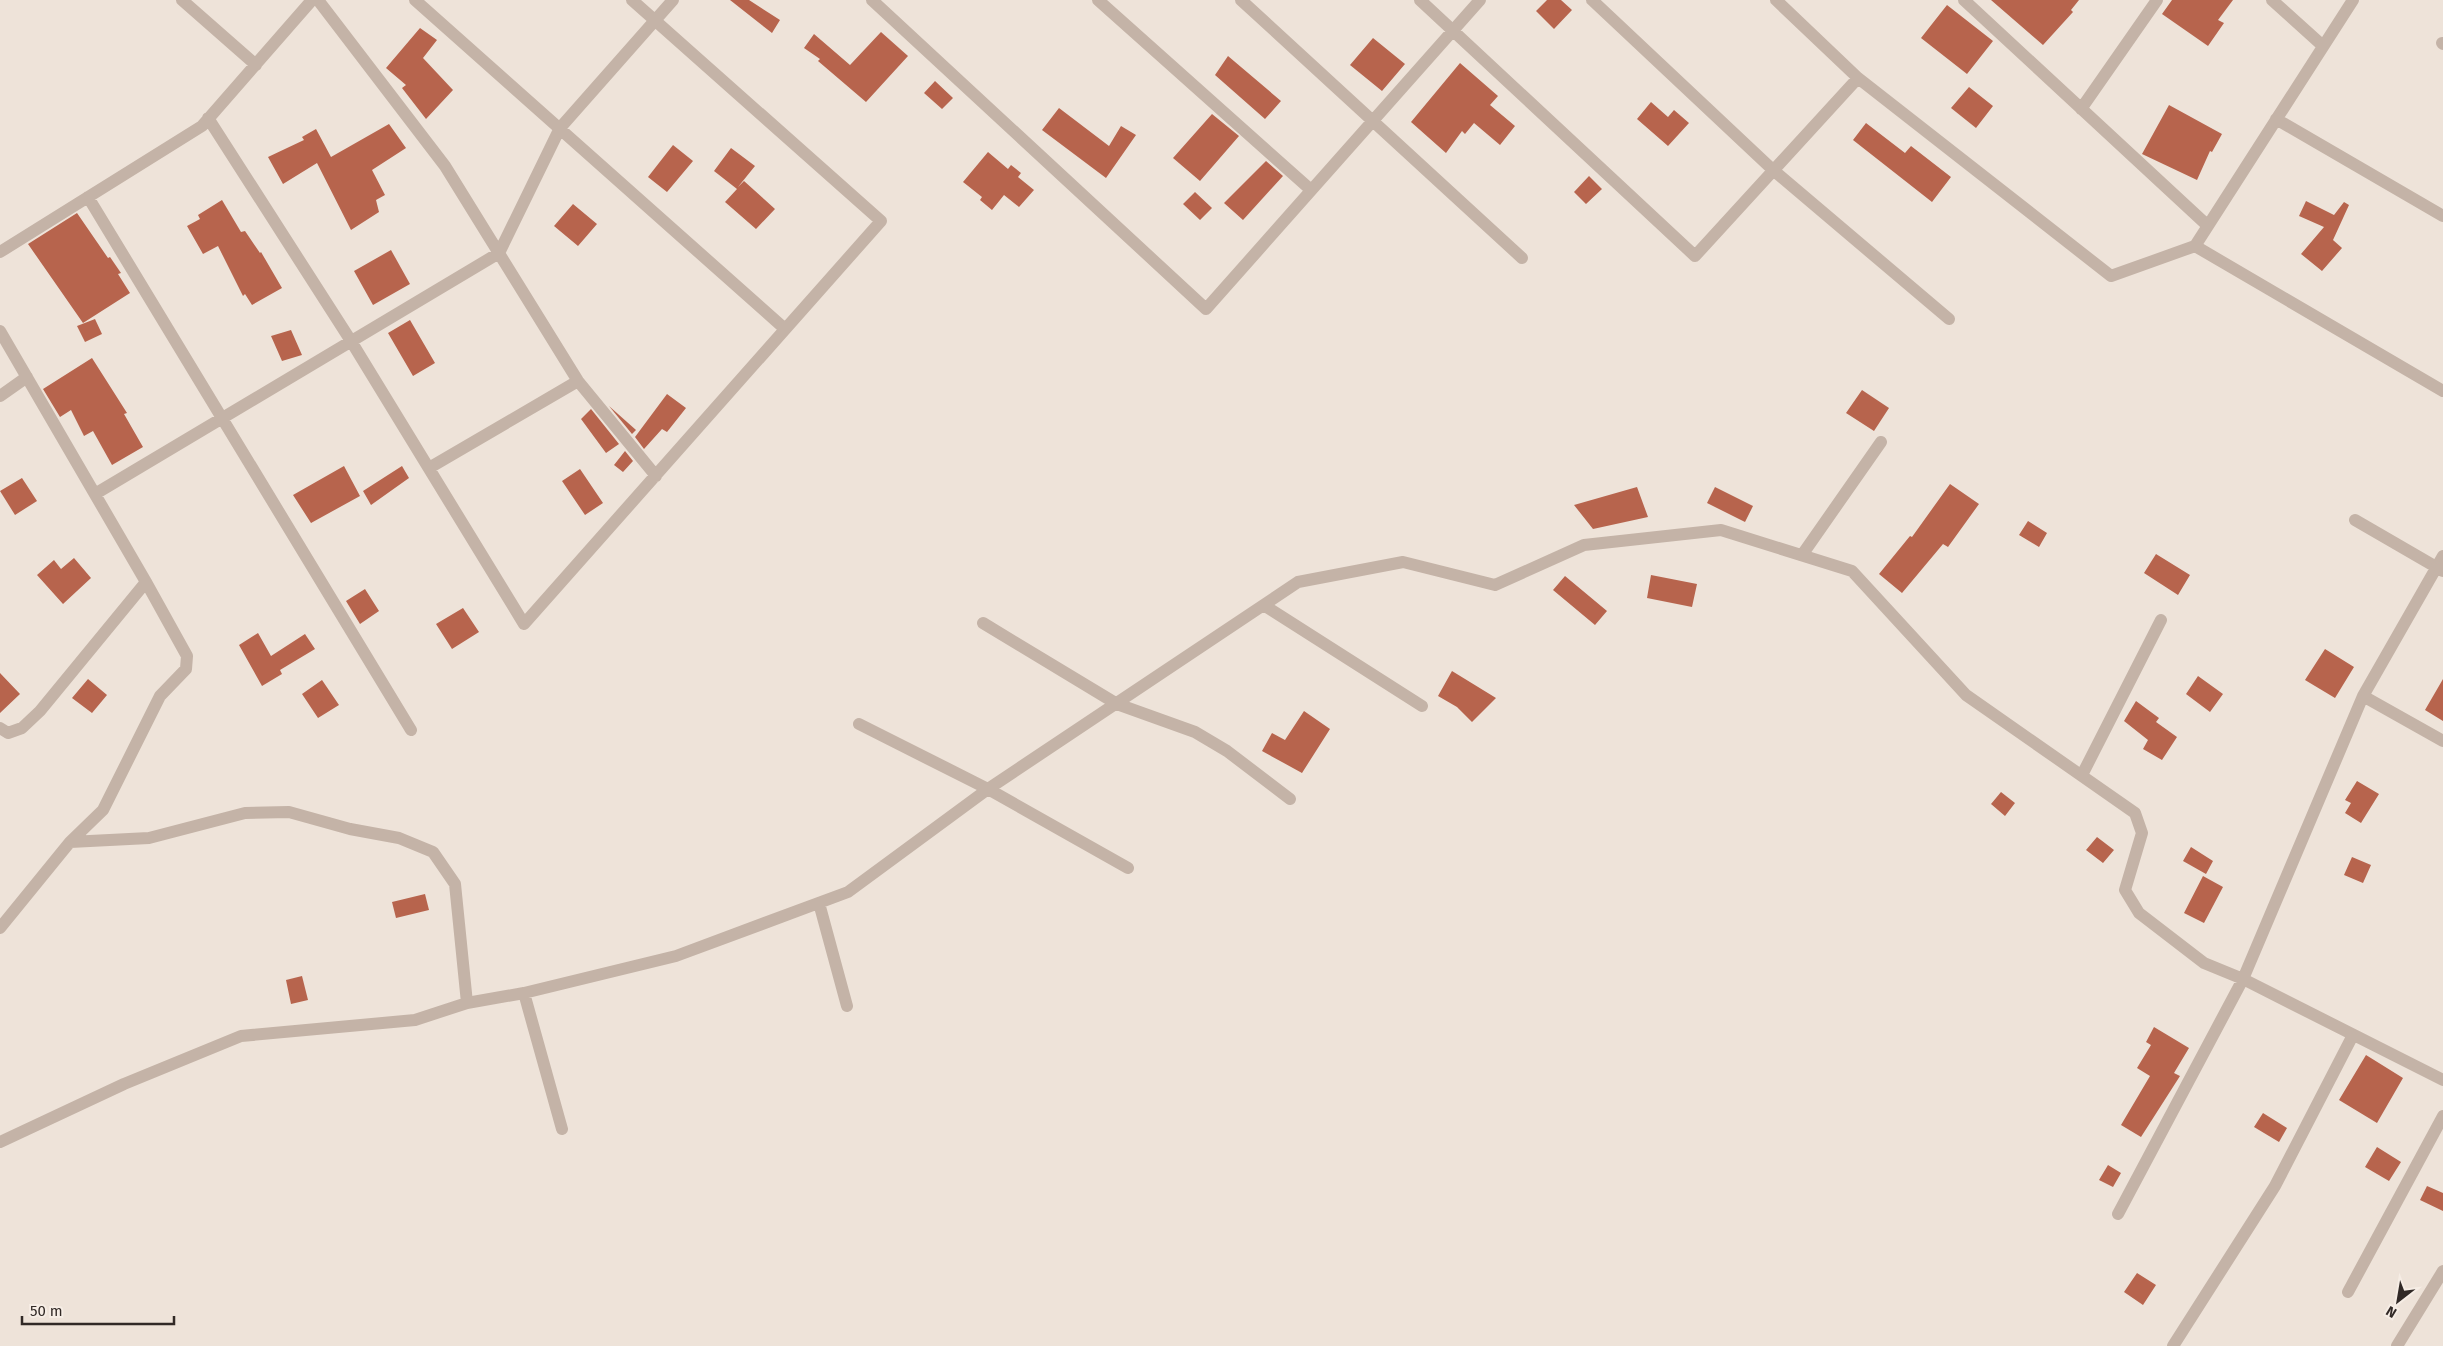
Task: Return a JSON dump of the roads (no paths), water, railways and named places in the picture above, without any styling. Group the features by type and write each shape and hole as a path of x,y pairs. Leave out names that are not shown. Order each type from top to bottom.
{"street":[{"path":"182,0 256,65"},
{"path":"0,252 202,126 312,0"},
{"path":"318,0 445,166 578,380 656,476"},
{"path":"416,0 785,329"},
{"path":"208,118 351,341 524,624 881,221 632,0"},
{"path":"95,494 499,253 560,128 674,0"},
{"path":"872,0 1206,309 1480,0"},
{"path":"1098,0 1311,190"},
{"path":"1241,0 1522,258"},
{"path":"1420,0 1695,256 1858,78"},
{"path":"1592,0 1773,170 1949,319"},
{"path":"1776,0 1858,78 2111,276 2195,246 2353,0"},
{"path":"2081,109 2157,0"},
{"path":"2272,0 2324,46"},
{"path":"1970,2 2081,109 2208,226"},
{"path":"2276,120 2443,216"},
{"path":"88,197 220,419 411,730"},
{"path":"2195,246 2443,391"},
{"path":"0,331 187,656 186,669 160,696 103,810 70,842 0,928"},
{"path":"0,396 27,378"},
{"path":"429,468 578,380"},
{"path":"1802,555 1881,442"},
{"path":"2118,1214 2243,980 2363,696 2441,565 2355,520"},
{"path":"0,1142 124,1084 241,1036 415,1020 467,1004 524,993 676,956 848,892 988,789 1265,606 1298,582 1403,562 1495,585 1584,545 1721,530 1852,571 1966,694 2134,813 2142,833 2125,890 2139,913 2204,963 2243,980 2443,1080"},
{"path":"0,728 8,733 22,728 40,711 146,582"},
{"path":"1265,606 1422,706"},
{"path":"2082,775 2161,620"},
{"path":"983,623 1117,704 1195,732 1227,751 1290,799"},
{"path":"2363,696 2443,741"},
{"path":"859,724 988,789 1128,868"},
{"path":"70,842 149,838 244,813 289,812 350,829 399,838 433,852 455,884 467,1004"},
{"path":"819,903 847,1006"},
{"path":"524,993 562,1128"},
{"path":"2173,1346 2274,1186 2353,1035"},
{"path":"2348,1292 2443,1116"},
{"path":"2397,1346 2443,1271"}]}
